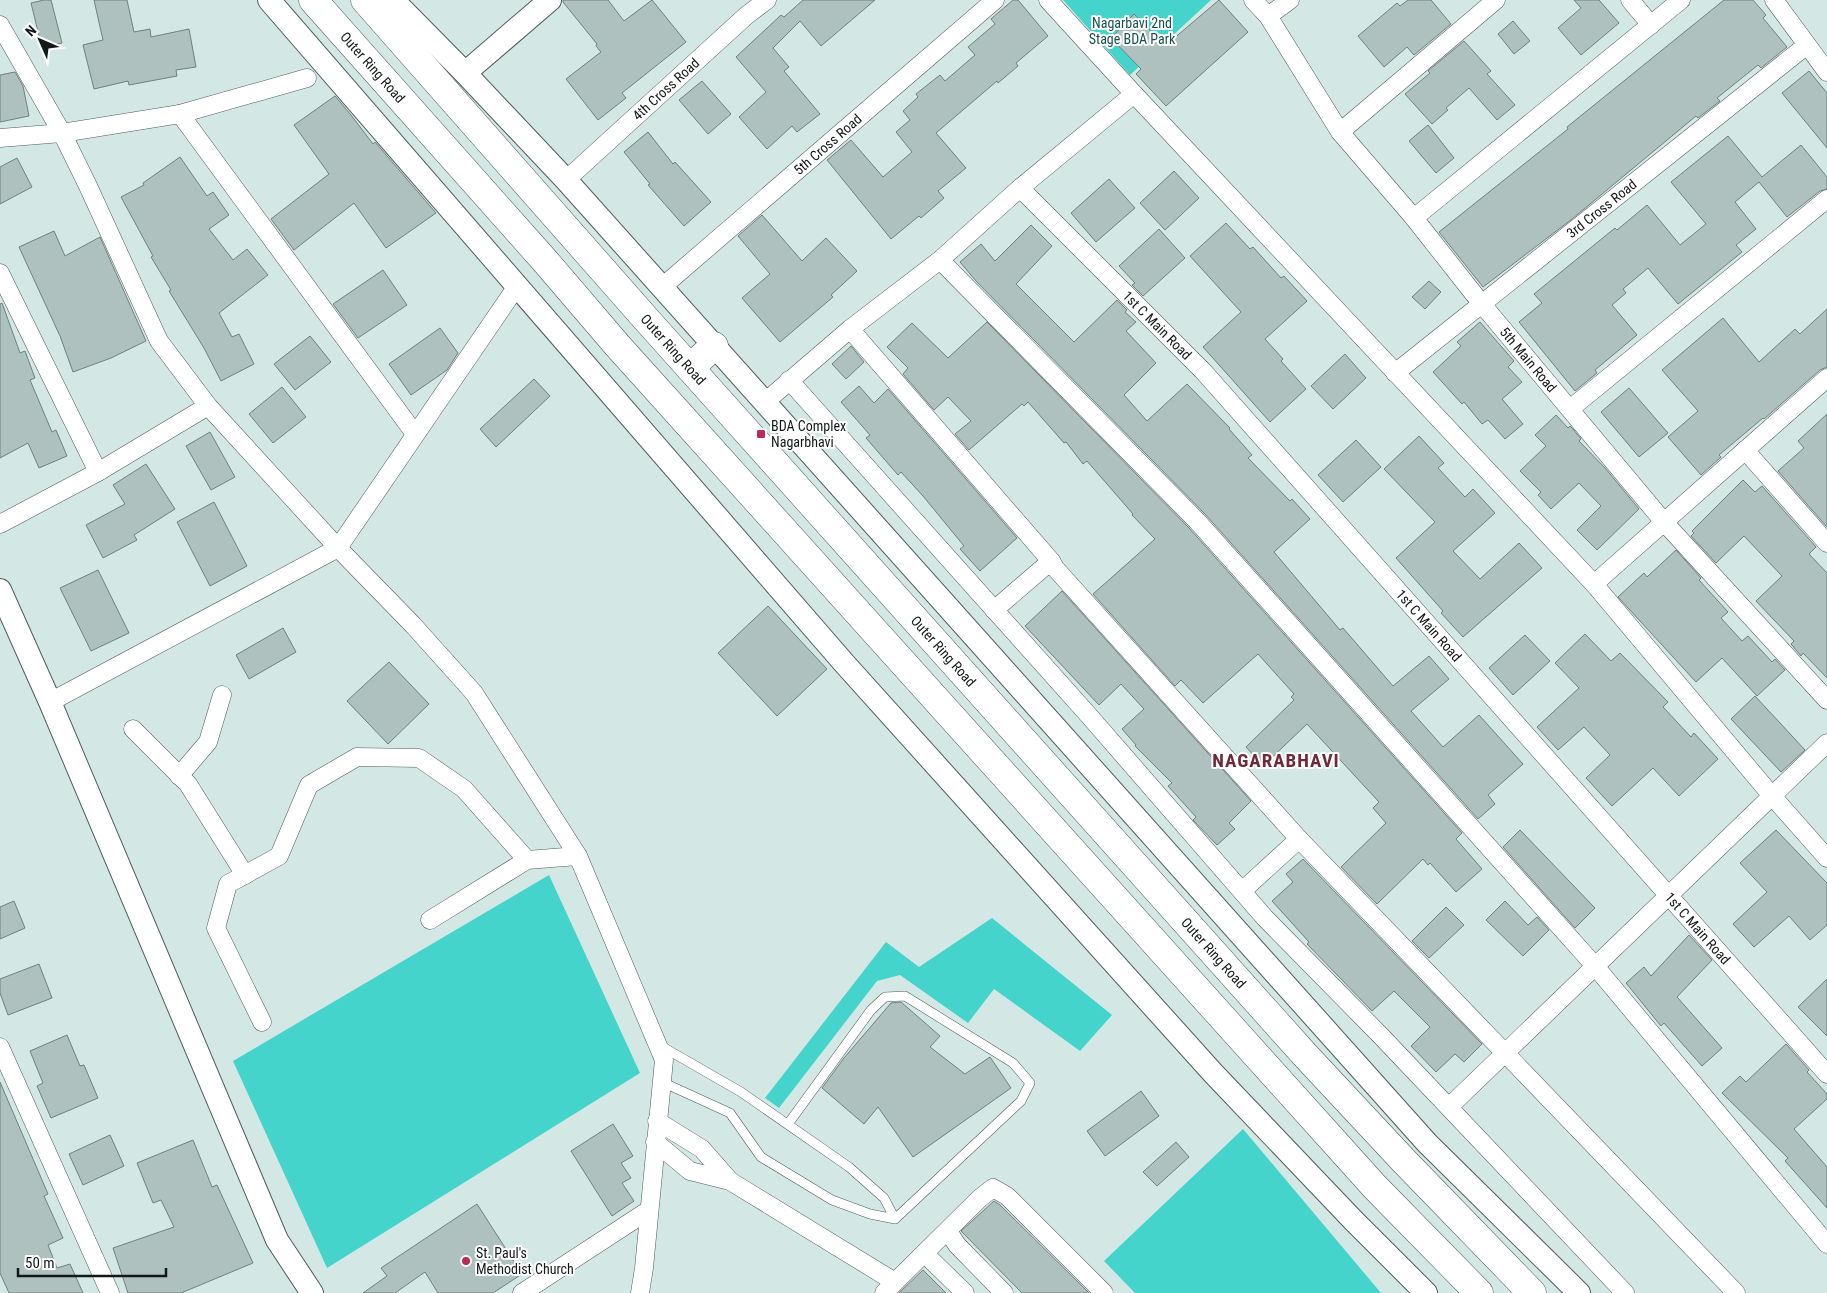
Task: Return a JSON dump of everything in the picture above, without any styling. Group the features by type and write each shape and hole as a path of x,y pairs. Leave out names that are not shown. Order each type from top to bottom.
{"highway":[{"name":"Outer Ring Road","path":"313,0 546,262 616,345 1375,1187 1479,1293"},
{"name":"Outer Ring Road","path":"364,0 690,368 1305,1055 1404,1161 1532,1293"},
{"path":"690,368 714,346"}],"street":[{"path":"269,0 844,663 1213,1073 1353,1220 1426,1293"},
{"path":"392,0 466,73 566,180 1427,1143 1579,1293"},
{"path":"466,73 550,0"},
{"name":"4th Cross Road","path":"566,180 747,15 767,0"},
{"name":"5th Cross Road","path":"661,288 995,0"},
{"path":"1048,0 1594,584 1772,796 1827,858"},
{"name":"5th Main Road","path":"1252,0 1268,16 1340,132 1414,218 1481,303 1664,522 1827,700"},
{"path":"1268,16 1290,0"},
{"path":"1340,132 1496,0"},
{"path":"1630,0 1651,25"},
{"path":"1414,218 1681,0"},
{"path":"1774,0 1827,72"},
{"path":"0,25 62,133 159,341 208,406 474,693 578,856 664,1060 640,1293"},
{"name":"3rd Cross Road","path":"1395,373 1807,45"},
{"path":"0,138 62,133 180,114 307,78"},
{"path":"765,402 850,329 940,260 1020,188 1134,94"},
{"path":"180,114 415,434"},
{"name":"1st C Main Road","path":"1020,188 1203,371 1670,894 1827,1074"},
{"path":"1570,410 1827,199"},
{"path":"940,260 1197,522 1595,966 1827,1244"},
{"path":"0,273 98,472"},
{"path":"50,702 338,548 517,286"},
{"path":"850,329 1056,568 1299,839 1736,1293"},
{"path":"789,380 1091,718 1265,918 1449,1107 1625,1293"},
{"path":"1594,584 1745,450 1825,385"},
{"path":"0,524 98,472 208,406"},
{"path":"1745,450 1827,543"},
{"path":"994,610 1051,561"},
{"path":"0,590 50,702 278,1240 312,1293"},
{"path":"179,776 208,742 222,696"},
{"path":"133,729 188,784 245,875"},
{"path":"1449,1107 1827,743"},
{"path":"262,1022 216,928 228,884 279,856 309,785 356,757 419,758 464,789 527,860"},
{"path":"1242,891 1299,839"},
{"path":"430,920 527,860 578,856"},
{"path":"0,1047 110,1293"},
{"path":"657,1121 702,1149 730,1181 890,1287 980,1198 993,1188 1007,1196 1104,1293"},
{"path":"655,1142 690,1171 730,1181"},
{"path":"522,1293 649,1210"},
{"path":"948,1231 957,1245 1004,1293"},
{"path":"925,1254 965,1293"}],"lane":[{"path":"788,1124 871,1010 885,997 905,996 1013,1063 1030,1083 1021,1102 895,1219"},
{"path":"657,1044 741,1092 849,1167 884,1198 895,1219"},
{"path":"662,1082 730,1113 761,1157 832,1200 870,1214 895,1219"}],"green space":[{"name":"Nagarbavi 2nd Stage BDA Park","path":"1063,0 1211,0 1130,75"},
{"path":"549,875 640,1073 327,1268 233,1061"},
{"path":"992,918 1112,1015 1080,1051 994,989 968,1023 900,975 877,981 779,1108 765,1098 886,942 919,967"},
{"path":"1243,1129 1381,1293 1135,1293 1104,1261"}],"building":[{"path":"51,0 62,43 42,48 31,3"},
{"path":"94,0 127,0 134,32 150,29 151,37 189,29 196,67 176,70 177,76 129,85 128,81 94,89 83,45 103,40"},
{"path":"563,0 608,0 624,21 652,0 686,42 622,93 626,98 598,120 566,79 601,52"},
{"path":"803,0 875,0 821,46 800,21 773,48 789,67 784,71 820,114 797,132 792,126 767,149 739,117 766,92 736,57 781,15 784,17"},
{"path":"1013,0 1018,0 1048,36 1016,63 1018,66 998,83 997,81 936,133 966,168 938,191 944,198 921,218 919,216 891,239 827,160 851,140 883,177 912,152 896,132 910,120 903,111 918,97 916,94 940,75 945,81 975,55 968,47 995,24 991,19"},
{"path":"1219,0 1248,32 1166,106 1136,74 1141,69 1111,38 1134,14 1165,46"},
{"path":"1408,0 1431,0 1451,24 1414,55 1407,47 1384,67 1358,36 1397,3 1400,6"},
{"path":"1574,0 1599,0 1619,23 1581,55 1558,28 1581,8"},
{"path":"1724,0 1753,0 1766,15 1763,18 1787,47 1761,68 1758,65 1717,98 1720,101 1698,118 1696,116 1572,219 1483,287 1439,232 1568,129 1567,127"},
{"path":"1513,21 1530,41 1514,54 1498,34"},
{"path":"1464,41 1491,71 1487,74 1515,105 1497,120 1469,88 1446,108 1448,110 1432,124 1405,94 1430,73 1428,71"},
{"path":"1809,71 1827,93 1827,148 1782,93"},
{"path":"15,72 23,86 29,116 0,122 0,75"},
{"path":"702,81 731,114 708,134 679,100"},
{"path":"335,96 373,144 375,142 436,213 386,248 354,203 294,250 271,219 329,174 294,125"},
{"path":"1428,125 1454,158 1436,173 1409,141"},
{"path":"648,132 673,164 675,162 711,202 684,226 648,185 650,184 624,152"},
{"path":"1728,136 1762,177 1801,145 1827,177 1827,189 1820,191 1787,217 1759,182 1735,202 1756,229 1736,245 1742,252 1678,304 1648,268 1623,289 1626,293 1612,305 1637,335 1595,370 1597,373 1575,391 1519,322 1542,303 1534,294 1615,228 1617,230 1647,205 1680,245 1706,224 1671,182"},
{"path":"180,157 207,196 213,192 229,215 209,229 233,260 247,249 268,275 219,313 232,337 239,334 254,364 221,381 204,348 169,291 171,290 151,257 153,256 121,197 144,185 143,183"},
{"path":"17,158 32,187 0,204 0,167"},
{"path":"1174,171 1199,198 1165,230 1140,203"},
{"path":"1109,179 1135,208 1096,242 1071,213"},
{"path":"762,215 802,261 826,238 857,271 831,295 833,297 780,342 742,298 770,274 738,236"},
{"path":"1226,223 1250,249 1253,247 1281,278 1284,276 1307,301 1265,339 1283,359 1281,361 1306,389 1270,422 1203,347 1241,312 1190,256"},
{"path":"1031,225 1052,246 1016,284 1074,342 1117,300 1127,310 1125,312 1136,322 1126,331 1156,363 1124,395 1147,421 1187,384 1230,428 1252,455 1248,458 1290,501 1292,499 1310,519 1274,552 1340,630 1343,628 1393,686 1429,656 1449,679 1411,711 1443,747 1479,715 1523,764 1488,795 1495,804 1478,819 1205,514 976,281 960,262 981,244 995,261"},
{"path":"1159,229 1185,258 1143,296 1132,285 1135,283 1119,266"},
{"path":"54,231 65,256 100,237 146,341 111,358 73,372 60,336 19,247"},
{"path":"383,270 407,305 358,338 333,304"},
{"path":"1429,281 1441,292 1425,309 1412,297"},
{"path":"2,303 20,353 25,351 35,378 30,380 52,432 56,430 67,456 39,468 28,443 0,458 0,304"},
{"path":"1827,309 1827,367 1820,370 1719,455 1721,457 1701,475 1668,437 1698,411 1662,370 1723,318 1759,362 1795,329 1800,334"},
{"path":"987,322 1189,528 1462,833 1456,839 1482,869 1456,892 1430,863 1428,865 1423,859 1377,904 1341,867 1386,823 1373,808 1379,802 1307,724 1263,766 1246,747 1294,700 1291,697 1294,694 1258,654 1203,703 1181,680 1175,686 1093,594 1155,539 1132,515 1087,461 1083,464 1066,442 1064,443 1028,402 1024,406 1022,404 969,450 955,434 971,421 948,397 934,410 903,374 908,368 887,347 912,323 948,358"},
{"path":"1480,322 1514,361 1508,367 1522,382 1502,399 1523,424 1505,439 1488,420 1482,424 1464,402 1462,404 1433,372 1461,346 1457,342"},
{"path":"440,328 458,353 447,370 411,395 389,364"},
{"path":"310,336 331,362 295,390 274,364"},
{"path":"851,346 864,362 846,379 832,364"},
{"path":"1345,354 1366,378 1333,409 1311,386"},
{"path":"534,379 550,396 496,447 480,429"},
{"path":"859,386 874,403 888,389 1017,538 980,571 960,549 964,546 923,496 901,472 898,475 866,438 870,435 841,402"},
{"path":"282,387 306,417 273,443 249,414"},
{"path":"1629,388 1668,433 1639,457 1601,412"},
{"path":"1827,414 1827,527 1778,471 1804,448 1798,441"},
{"path":"1556,415 1568,428 1570,426 1573,429 1581,439 1579,441 1605,468 1639,509 1597,550 1577,530 1601,506 1579,483 1551,509 1538,495 1541,492 1520,471 1546,446 1535,435"},
{"path":"210,432 235,477 211,490 186,446"},
{"path":"1419,436 1444,463 1438,468 1465,497 1473,489 1495,513 1453,551 1480,579 1519,543 1542,568 1463,637 1441,613 1443,611 1396,558 1435,522 1384,469"},
{"path":"1356,440 1381,467 1343,502 1318,475"},
{"path":"146,464 175,509 134,535 137,540 103,558 86,525 125,504 113,485"},
{"path":"1743,480 1755,492 1762,486 1816,547 1809,554 1827,573 1827,678 1803,653 1801,656 1791,644 1794,641 1756,601 1782,576 1744,536 1716,563 1691,536 1694,533 1692,531"},
{"path":"214,502 247,566 210,586 177,522"},
{"path":"1676,550 1701,578 1699,580 1728,612 1721,618 1742,641 1748,636 1772,662 1775,659 1785,670 1757,696 1722,658 1696,682 1618,597 1644,573 1647,577"},
{"path":"98,570 129,633 91,651 60,588"},
{"path":"1062,591 1251,801 1229,823 1235,829 1217,845 1193,820 1196,817 1168,786 1172,783 1135,746 1122,729 1144,709 1121,684 1099,705 1025,626"},
{"path":"768,606 827,669 777,716 718,653"},
{"path":"283,628 296,652 249,679 236,655"},
{"path":"1585,634 1611,661 1620,653 1668,702 1663,707 1691,737 1694,733 1718,759 1679,796 1653,768 1612,806 1586,778 1610,755 1584,727 1558,750 1537,727 1579,688 1555,663"},
{"path":"1525,635 1550,661 1513,695 1489,668"},
{"path":"389,662 429,704 388,744 347,701"},
{"path":"1755,696 1805,750 1781,772 1731,719"},
{"path":"1520,830 1595,908 1575,928 1503,847"},
{"path":"1776,830 1827,883 1827,925 1810,940 1789,916 1754,947 1733,924 1767,892 1740,863"},
{"path":"1303,859 1482,1044 1464,1062 1455,1054 1436,1072 1411,1046 1430,1027 1394,991 1372,1011 1307,944 1309,942 1272,901 1293,882 1286,874"},
{"path":"14,901 25,928 0,939 0,907"},
{"path":"1505,901 1528,925 1537,917 1549,930 1523,956 1486,920"},
{"path":"1446,907 1464,925 1429,958 1412,941"},
{"path":"1689,935 1712,960 1677,997 1722,1048 1702,1066 1664,1023 1661,1026 1626,983 1644,967 1651,976"},
{"path":"39,964 52,998 8,1015 0,993 0,979"},
{"path":"1827,979 1827,1036 1798,1007"},
{"path":"901,1002 940,1036 930,1047 965,1074 990,1057 1011,1088 913,1157 878,1107 864,1124 822,1088 844,1058 891,1003"},
{"path":"67,1035 80,1066 84,1065 98,1098 51,1118 37,1086 43,1083 30,1051"},
{"path":"1786,1044 1809,1070 1807,1072 1827,1094 1827,1099 1794,1129 1827,1167 1827,1208 1785,1161 1788,1158 1722,1093 1740,1076 1746,1082"},
{"path":"0,1082 48,1194 44,1196 63,1238 48,1245 57,1268 70,1264 83,1293 9,1293 0,1273"},
{"path":"1141,1091 1159,1116 1105,1156 1087,1131"},
{"path":"613,1124 633,1156 621,1163 631,1178 622,1183 634,1201 612,1216 571,1151"},
{"path":"110,1135 124,1166 83,1185 69,1154"},
{"path":"193,1140 212,1187 217,1185 253,1263 181,1293 128,1293 113,1248 174,1227 161,1200 153,1203 137,1163"},
{"path":"1176,1142 1189,1157 1157,1186 1143,1172"},
{"path":"994,1201 1089,1293 1022,1293 961,1231"},
{"name":"St. Paul's Methodist Church","path":"477,1204 522,1274 493,1293 438,1293 425,1272 395,1293 363,1293 387,1276 381,1268"},
{"path":"923,1270 946,1293 899,1293"}],"place":[{"name":"BDA Complex Nagarbhavi","path":"761,434"},
{"name":"St. Paul's Methodist Church","path":"466,1261"}],"district":[{"name":"NAGARABHAVI","path":"1276,760"}]}
